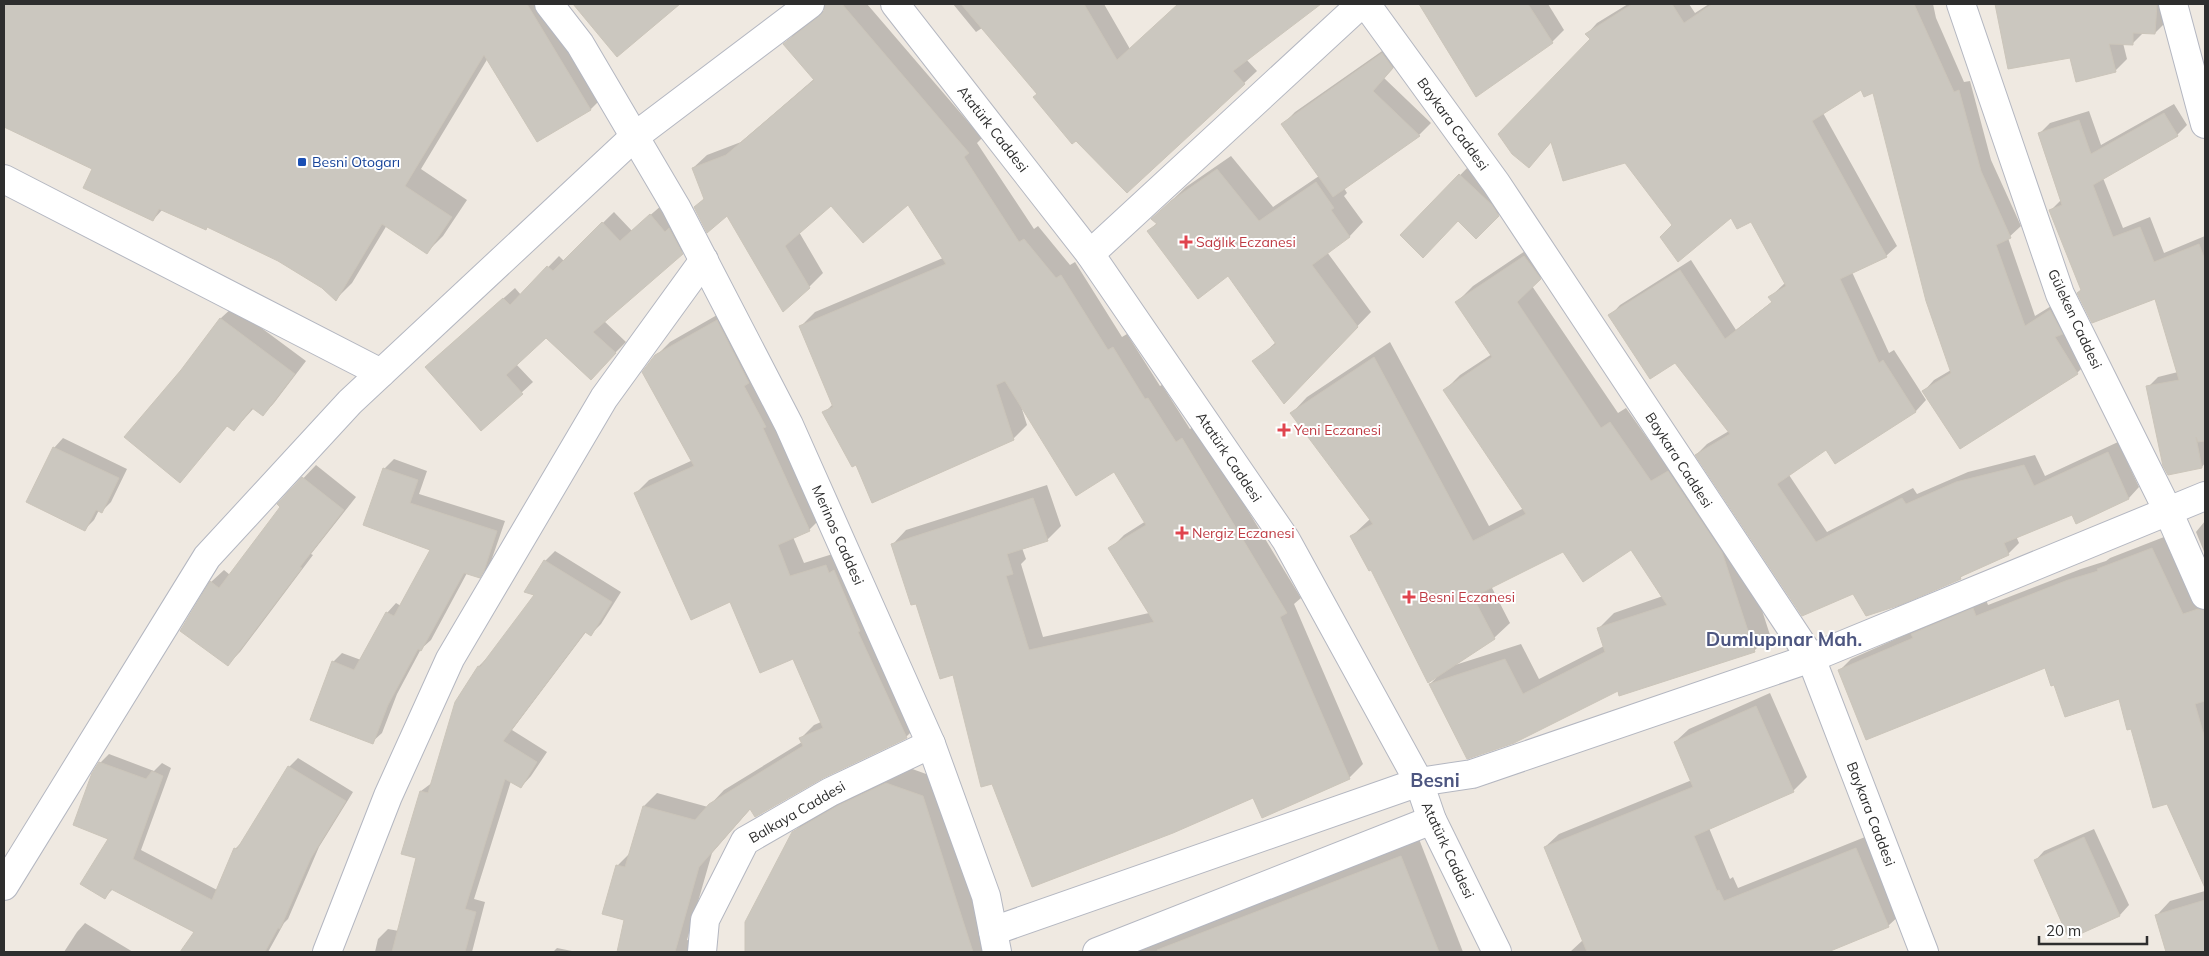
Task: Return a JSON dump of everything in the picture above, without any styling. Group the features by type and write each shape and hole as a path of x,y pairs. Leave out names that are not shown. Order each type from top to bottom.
{"street":[{"name":"Merinos Caddesi","path":"549,4 580,44 676,207 790,425 931,744 986,896 995,941"},
{"path":"4,886 207,557 350,402 634,137 810,4"},
{"name":"Atatürk Caddesi","path":"895,4 1090,254 1286,540 1419,782 1432,820 1497,952"},
{"path":"1090,254 1361,4"},
{"name":"Baykara Caddesi","path":"1366,4 1502,191 1810,658 1924,952"},
{"name":"Güleken Caddesi","path":"1960,4 2060,294 2168,511 2205,595"},
{"path":"2173,4 2205,124"},
{"path":"4,179 381,372"},
{"path":"327,952 388,796 450,659 604,398 704,260"},
{"path":"995,941 1419,782 1472,774 1810,658 2205,496"},
{"name":"Balkaya Caddesi","path":"702,952 705,920 745,841 830,792 931,744"},
{"path":"1097,952 1432,820"}],"building":[{"name":"Besni Otogarı","path":"4,4 527,4 591,110 537,142 484,55 405,186 452,217 427,254 382,224 336,301 322,288 278,261 207,227 206,230 159,209 153,221 83,188 92,169 4,127"},
{"path":"573,4 680,4 617,57"},
{"path":"825,4 842,4 969,153 964,157 1019,242 1024,239 1056,278 1061,275 1108,350 1113,347 1145,399 1148,398 1176,442 1182,438 1287,613 1280,617 1350,779 1262,818 1253,798 1173,833 1032,887 992,784 981,787 953,675 940,679 916,604 911,605 891,544 1033,498 1048,541 1007,554 1013,574 1006,576 1029,650 1154,622 1108,548 1146,525 1114,472 1076,496 1005,381 996,385 1014,440 872,503 856,465 852,467 822,412 833,407 799,326 946,264 908,205 863,243 831,206 785,246 810,288 783,312 727,216 707,233 694,207 704,199 692,168 726,155 814,80 783,44 819,16 824,11"},
{"path":"961,4 1084,4 1117,60 1178,4 1321,4 1233,71 1245,84 1127,193 1076,141 1072,144 1033,97 1037,94"},
{"path":"1419,4 1528,4 1553,43 1476,97"},
{"path":"1632,4 1672,4 1684,23 1712,4 1914,4 1954,92 1959,90 1981,171 2011,238 1996,245 2025,326 2050,310 2063,334 2055,337 2078,374 1960,449 1922,391 1951,373 1926,301 1873,93 1864,97 1861,90 1812,121 1887,257 1840,279 1879,363 1883,360 1916,412 1835,464 1826,450 1777,484 1816,542 1902,498 1906,504 1956,482 2024,465 2034,486 2108,452 2129,499 2076,524 2072,515 2004,543 2009,555 1960,577 1961,579 1900,605 1866,616 1853,594 1802,616 1695,455 1730,434 1675,363 1650,379 1608,315 1680,270 1725,339 1772,302 1768,297 1786,286 1751,222 1737,229 1731,218 1678,262 1660,237 1672,225 1625,163 1563,181 1551,142 1529,168 1512,154 1498,134 1590,39 1585,34"},
{"path":"1995,4 2157,4 2155,34 2133,33 2133,45 2109,44 2116,72 2076,82 2070,58 2008,69"},
{"path":"1382,53 1393,68 1373,91 1420,136 1333,197 1281,124"},
{"path":"2164,113 2178,136 2093,185 2113,237 2140,227 2154,262 2199,244 2205,260 2205,441 2198,442 2196,437 2202,468 2168,475 2163,466 2146,386 2179,380 2155,299 2092,323 2077,293 2081,290 2049,210 2062,205 2038,133 2079,120 2091,154"},
{"path":"1217,169 1259,221 1316,182 1334,208 1331,210 1350,237 1312,265 1358,327 1284,404 1252,361 1276,344 1228,276 1198,299 1147,231 1157,224 1151,219 1171,201"},
{"path":"1459,174 1492,205 1499,216 1476,239 1458,221 1423,258 1400,235"},
{"path":"650,214 665,232 669,228 683,254 593,332 616,353 591,380 546,338 506,375 523,394 481,431 425,367 503,298 510,305 547,266 553,271 602,222 620,241"},
{"path":"1524,256 1541,279 1517,302 1601,428 1610,422 1651,481 1668,471 1722,552 1755,652 1619,696 1618,691 1514,743 1467,759 1429,684 1505,659 1523,694 1605,652 1597,628 1667,605 1631,550 1583,582 1563,552 1473,597 1495,639 1428,683 1371,570 1369,571 1350,536 1373,524 1290,413 1374,357 1473,541 1526,514 1443,390 1492,357 1455,302"},
{"path":"220,318 295,374 263,416 252,408 234,431 227,426 180,483 124,437 181,370"},
{"path":"717,320 749,383 744,386 766,427 763,428 810,531 778,545 790,576 826,565 829,573 834,570 860,631 858,632 907,738 823,778 755,817 750,809 699,867 675,952 617,952 624,920 602,914 616,865 625,867 643,806 695,820 709,804 803,746 799,738 823,728 793,659 760,673 730,602 691,620 634,493 694,466 642,372 655,355"},
{"path":"53,447 119,478 102,513 96,510 85,531 26,502"},
{"path":"383,468 418,480 410,503 497,531 480,578 464,573 421,651 418,649 388,705 373,744 310,720 332,661 354,670 386,612 394,616 430,550 363,525"},
{"path":"302,477 344,510 228,666 180,631 210,581 219,588 280,507 277,504"},
{"path":"2152,548 2183,614 2198,609 2205,610 2205,701 2195,704 2205,739 2205,888 2167,804 2153,808 2131,729 2127,730 2119,699 2065,717 2054,685 2051,686 2045,668 1866,740 1838,670 1913,638 1911,634 1973,608 1976,616 2068,580 2098,571 2097,569"},
{"path":"544,560 612,602 591,636 585,632 503,741 537,762 521,788 505,779 465,909 476,912 465,952 392,952 416,858 401,854 420,791 428,793 455,702 478,666 480,667 534,595 524,592"},
{"path":"1756,706 1794,792 1694,836 1717,891 1719,890 1724,901 1856,848 1889,927 1828,952 1587,952 1544,847 1693,787 1674,742"},
{"path":"99,762 146,779 152,771 163,776 133,859 212,900 234,848 237,849 288,766 346,801 311,858 280,929 278,928 265,952 180,952 194,932 111,889 105,899 80,884 108,839 73,825 92,773"},
{"path":"886,783 923,796 973,952 745,952 745,922 792,832 837,806"},
{"path":"2084,837 2120,916 2069,939 2034,860"},
{"path":"1401,856 1439,952 1158,952 1157,950"},
{"path":"2205,900 2205,952 2166,952 2155,915"}],"place":[{"name":"Besni Otogarı","path":"302,162"},
{"name":"Sağlık Eczanesi","path":"1186,242"},
{"name":"Yeni Eczanesi","path":"1284,430"},
{"name":"Nergiz Eczanesi","path":"1182,533"},
{"name":"Besni Eczanesi","path":"1409,597"}],"district":[{"name":"Dumlupınar Mah.","path":"1784,639"},
{"name":"Besni","path":"1435,780"}]}
